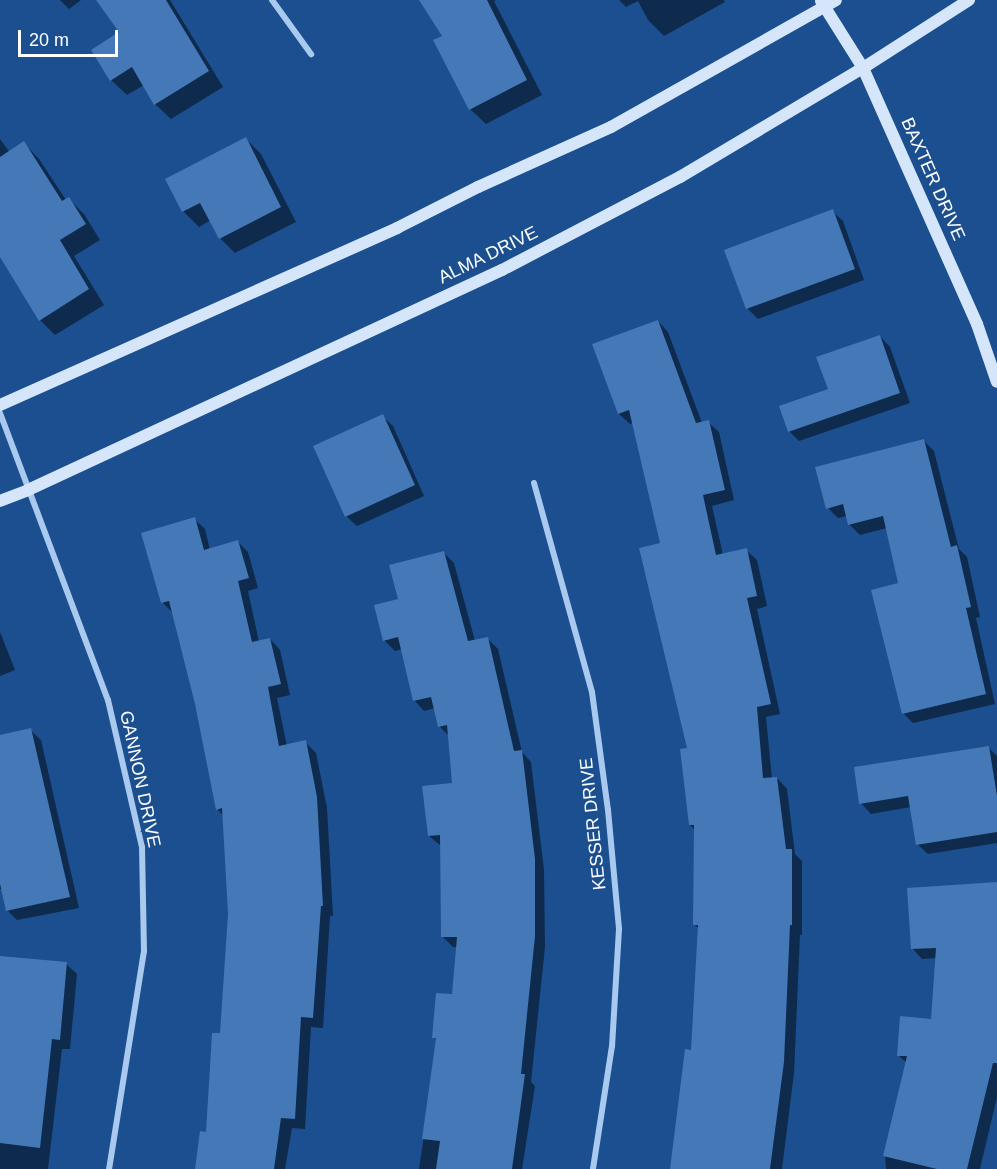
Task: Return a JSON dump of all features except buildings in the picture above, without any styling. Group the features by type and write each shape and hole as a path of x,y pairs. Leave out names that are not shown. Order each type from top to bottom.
{"main road":[{"path":"0,405 397,228 478,187 611,127 822,3 836,0"},
{"name":"ALMA DRIVE","path":"0,501 502,270 680,177 863,68 969,0"},
{"name":"BAXTER DRIVE","path":"822,3 863,68 977,324 997,382"}],"street":[{"path":"272,0 311,54"},
{"name":"GANNON DRIVE","path":"0,413 108,700 142,847 144,951 109,1169"},
{"name":"KESSER DRIVE","path":"534,483 592,692 608,810 619,929 612,1046 593,1169"}]}
